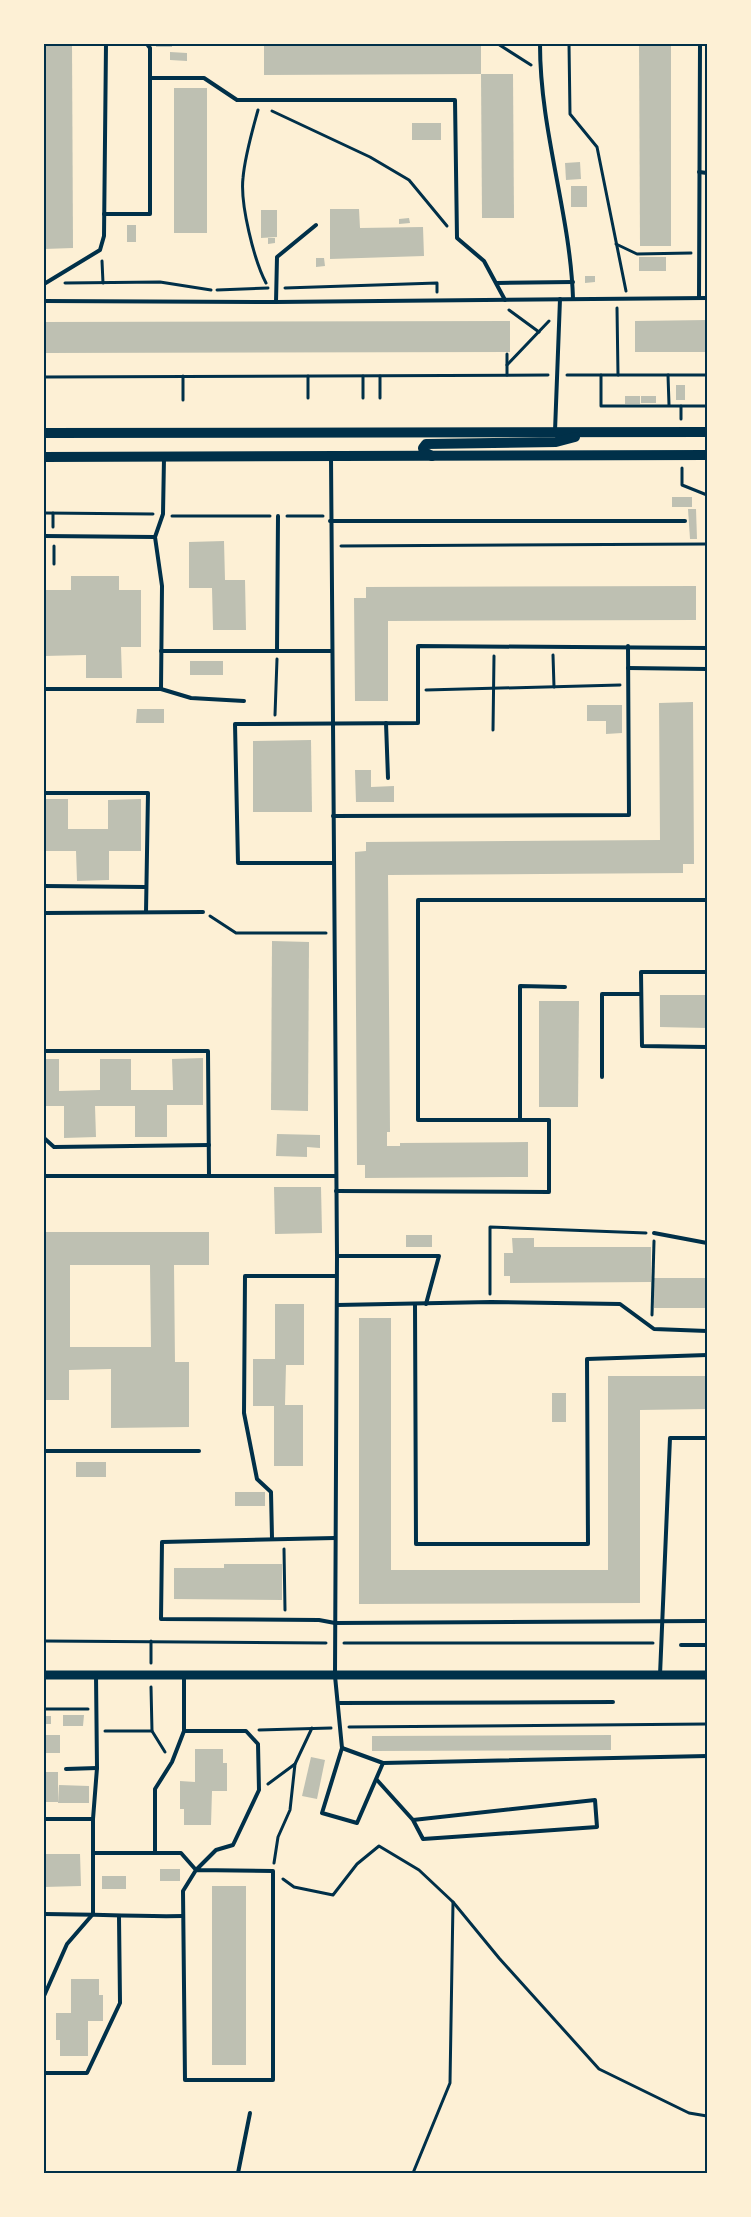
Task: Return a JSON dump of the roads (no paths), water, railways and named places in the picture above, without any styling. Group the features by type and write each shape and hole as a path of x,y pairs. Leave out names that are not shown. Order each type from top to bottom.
{"main road":[{"path":"44,433 707,432"},
{"path":"44,440 58,440 79,433"},
{"path":"432,456 424,452 426,444 556,442 591,433"},
{"path":"44,457 707,455"}],"street":[{"path":"44,1675 707,1675"}],"lane":[{"path":"45,284 100,250 104,236 106,44"},
{"path":"104,214 150,214 150,48 147,44"},
{"path":"540,44 543,107 569,246 573,298"},
{"path":"699,298 700,44"},
{"path":"150,78 204,78 237,100 455,100 457,238 484,261 506,300"},
{"path":"699,172 707,173"},
{"path":"276,302 277,257 316,225"},
{"path":"497,284 573,282"},
{"path":"44,301 276,302 627,297 707,298"},
{"path":"555,433 560,299"},
{"path":"331,457 337,1256 335,1623 336,1676 340,1703 342,1748 322,1813 357,1823 383,1763"},
{"path":"162,688 162,586 154,537 163,514 164,458"},
{"path":"277,651 278,516"},
{"path":"330,518 684,521"},
{"path":"44,536 154,537"},
{"path":"334,863 238,863 235,724 418,723 418,646 707,648"},
{"path":"333,816 629,815 628,646"},
{"path":"162,650 332,651"},
{"path":"628,668 707,669"},
{"path":"44,689 162,688 191,698 244,701"},
{"path":"386,723 388,778"},
{"path":"44,793 148,793 146,912"},
{"path":"44,886 146,887"},
{"path":"336,1191 549,1192 549,1120 418,1120 418,900 707,900"},
{"path":"44,913 203,912"},
{"path":"707,972 641,972 642,1046 707,1047"},
{"path":"520,1120 520,986 565,987"},
{"path":"602,1077 602,994 641,994"},
{"path":"44,1051 208,1051 209,1176"},
{"path":"44,1138 54,1147 209,1145"},
{"path":"44,1176 336,1176"},
{"path":"654,1233 707,1243"},
{"path":"337,1256 439,1256 426,1304"},
{"path":"272,1538 271,1492 258,1479 244,1413 245,1276 336,1276"},
{"path":"337,1305 490,1302 620,1304 654,1329 707,1331"},
{"path":"415,1304 416,1544 588,1544 587,1359 707,1355"},
{"path":"660,1675 670,1438 707,1438"},
{"path":"44,1451 199,1451"},
{"path":"335,1538 162,1542 161,1619 319,1620 335,1623 707,1621"},
{"path":"682,1645 707,1645"},
{"path":"44,1996 67,1944 93,1914 93,1853 97,1768 96,1675"},
{"path":"155,1853 154,1789 172,1762 184,1731 184,1676"},
{"path":"340,1703 613,1702"},
{"path":"93,1853 181,1853 196,1870 273,1872 273,2080 185,2080 183,1892 196,1870 216,1850 234,1845 259,1790 258,1744 246,1731 184,1731"},
{"path":"342,1748 383,1763 707,1756"},
{"path":"66,1769 97,1768"},
{"path":"377,1780 412,1820 424,1839 597,1827 595,1800 412,1820"},
{"path":"44,1819 94,1819"},
{"path":"44,1914 93,1914 119,1917 183,1916"},
{"path":"44,2073 86,2073 120,2003 119,1917"},
{"path":"238,2173 250,2113"}]}
